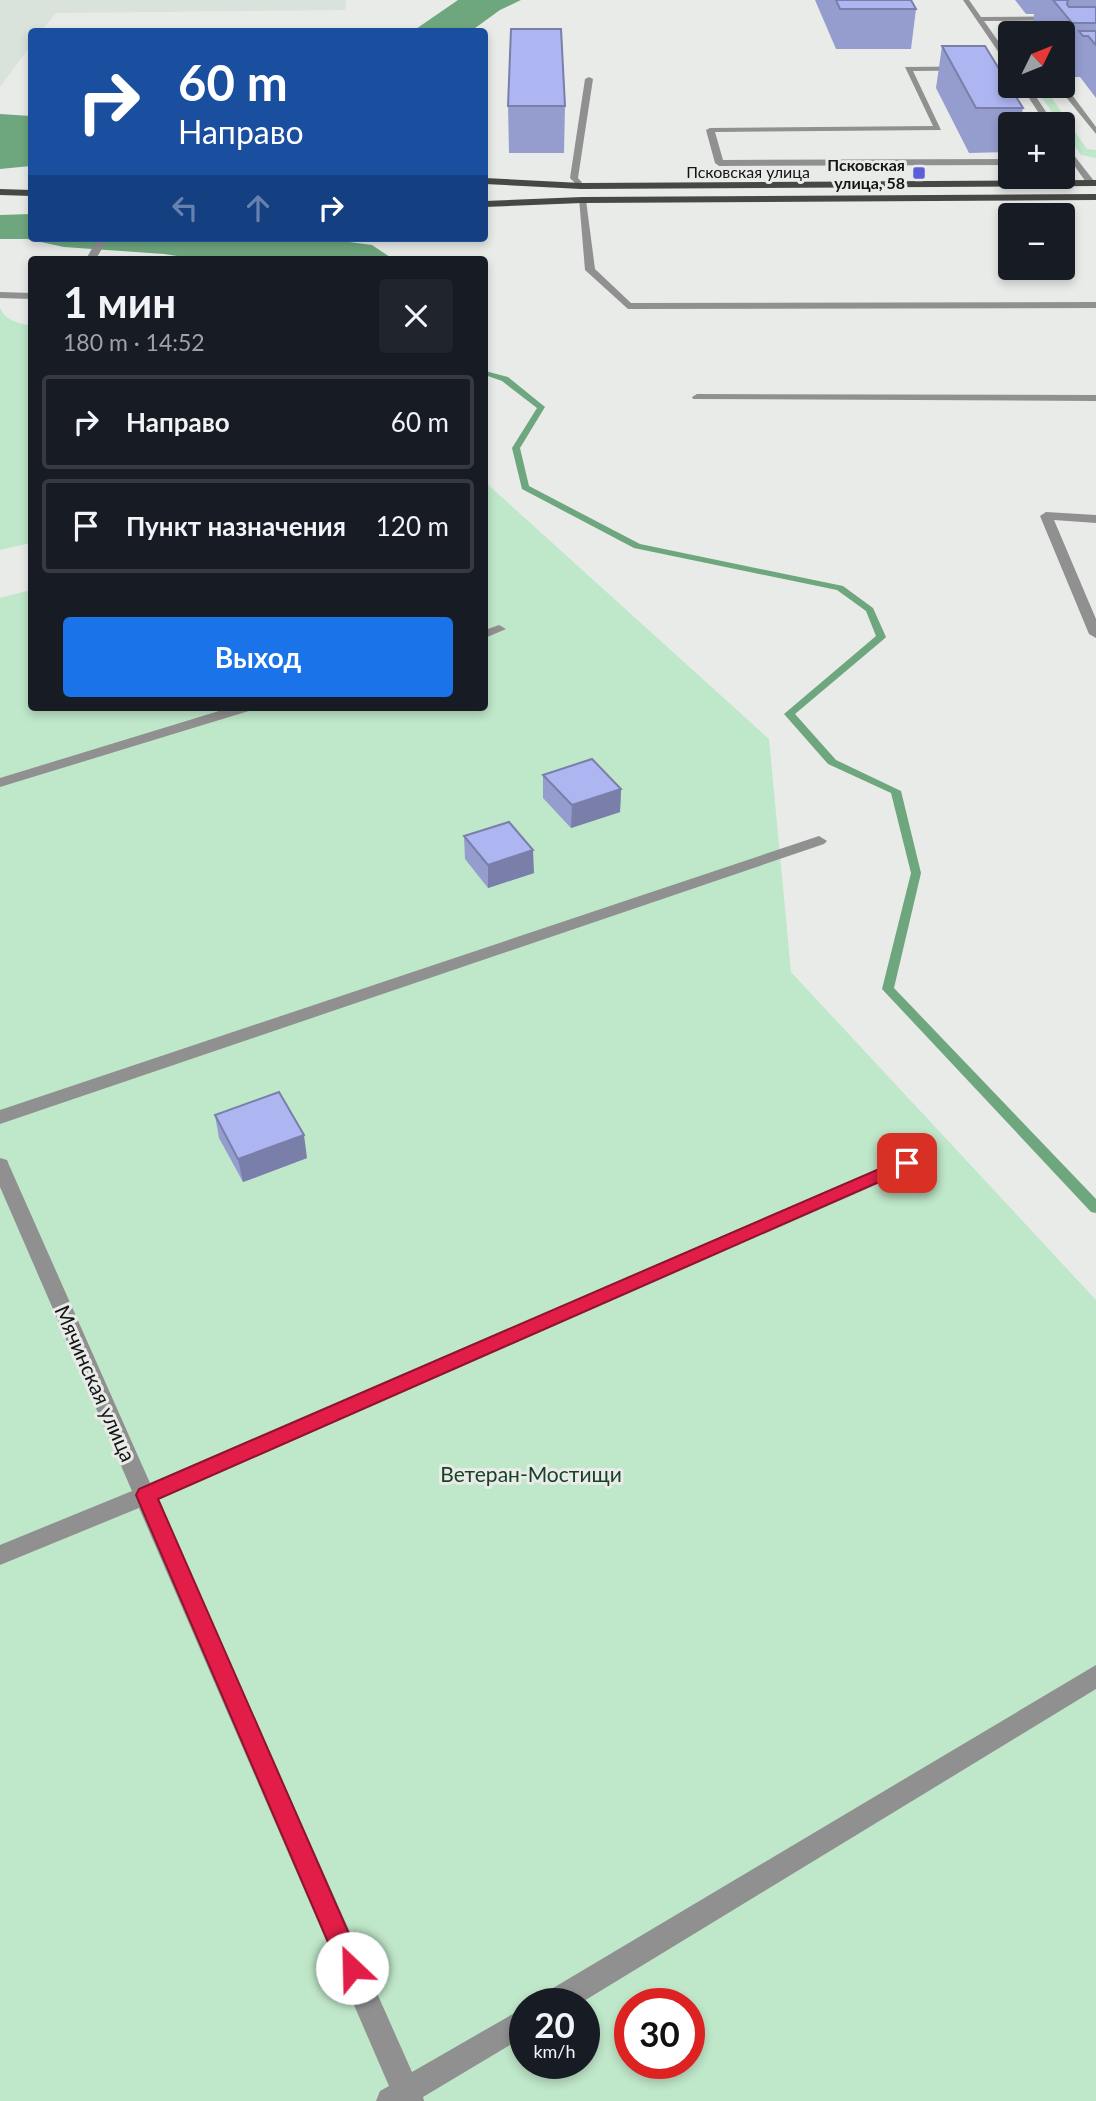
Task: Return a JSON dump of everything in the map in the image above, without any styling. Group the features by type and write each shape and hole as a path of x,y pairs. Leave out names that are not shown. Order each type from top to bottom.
{"main road":[{"name":"Псковская улица","path":"488,181 581,186 1093,183"},
{"path":"0,192 28,195"},
{"path":"0,198 28,195"},
{"name":"Псковская улица","path":"488,204 582,200 1096,197"}],"street":[{"path":"966,0 998,48"},
{"path":"979,19 1096,18"},
{"path":"998,67 908,69 938,128 710,130 719,163 998,162"},
{"path":"1075,68 1096,67"},
{"path":"984,68 991,79"},
{"path":"581,186 574,178 589,79"},
{"path":"1071,98 1096,132"},
{"path":"1075,161 1086,161"},
{"path":"1075,161 1093,183"},
{"path":"582,200 590,270 628,306 1096,305"},
{"path":"0,295 28,296"},
{"path":"697,397 1096,398"},
{"path":"1096,519 1046,516 1096,634"},
{"path":"488,633 499,629"},
{"path":"0,783 234,711"},
{"path":"0,1117 819,841"},
{"path":"0,1555 146,1495 907,1163"},
{"name":"Мячинская улица","path":"0,1165 146,1495 402,2098"},
{"path":"579,1988 1096,1676"},
{"path":"402,2098 509,2031"}],"shaded area":[{"path":"0,0 346,0 345,10 56,13 44,28 28,28 28,49 0,87"},
{"path":"458,0 521,0 500,10 475,28 417,28"},
{"path":"0,114 28,116 28,166 0,169"},
{"path":"28,214 28,239 0,239 0,215"},
{"path":"41,242 349,242 372,245 388,256 177,256 64,247"}],"green space":[{"path":"1042,98 1052,98 1061,112 1052,112"},
{"path":"1075,132 1087,149 1096,150 1096,158 1081,155 1075,146"},
{"path":"0,307 8,318 28,325 28,544 0,550"},
{"name":"Ветеран-Мостищи","path":"488,485 769,739 791,972 1096,1300 1096,2101 0,2101 0,598 28,591 28,711 488,711"}],"building":[{"path":"836,0 911,0 916,9 840,9"},
{"path":"1053,0 1068,0 1069,7 1096,7 1096,23 1070,21"},
{"path":"511,29 561,29 565,106 508,106"},
{"path":"1079,31 1096,31 1096,45 1088,36 1083,36"},
{"path":"942,46 985,46 998,67 998,98 1017,98 1023,108 976,108"},
{"path":"592,759 621,789 572,805 543,775"},
{"path":"509,822 533,850 488,865 464,836"},
{"path":"279,1092 304,1135 238,1159 215,1115"}],"waterway":[{"path":"488,374 505,379 541,407 516,448 525,487 637,546 840,588 870,610 881,637 789,714 832,762 896,791 916,873 888,989 1096,1208"}],"place":[{"name":"Псковская улица, 58","path":"919,173"}],"route":[{"path":"352,1968 146,1495 907,1163"}]}
